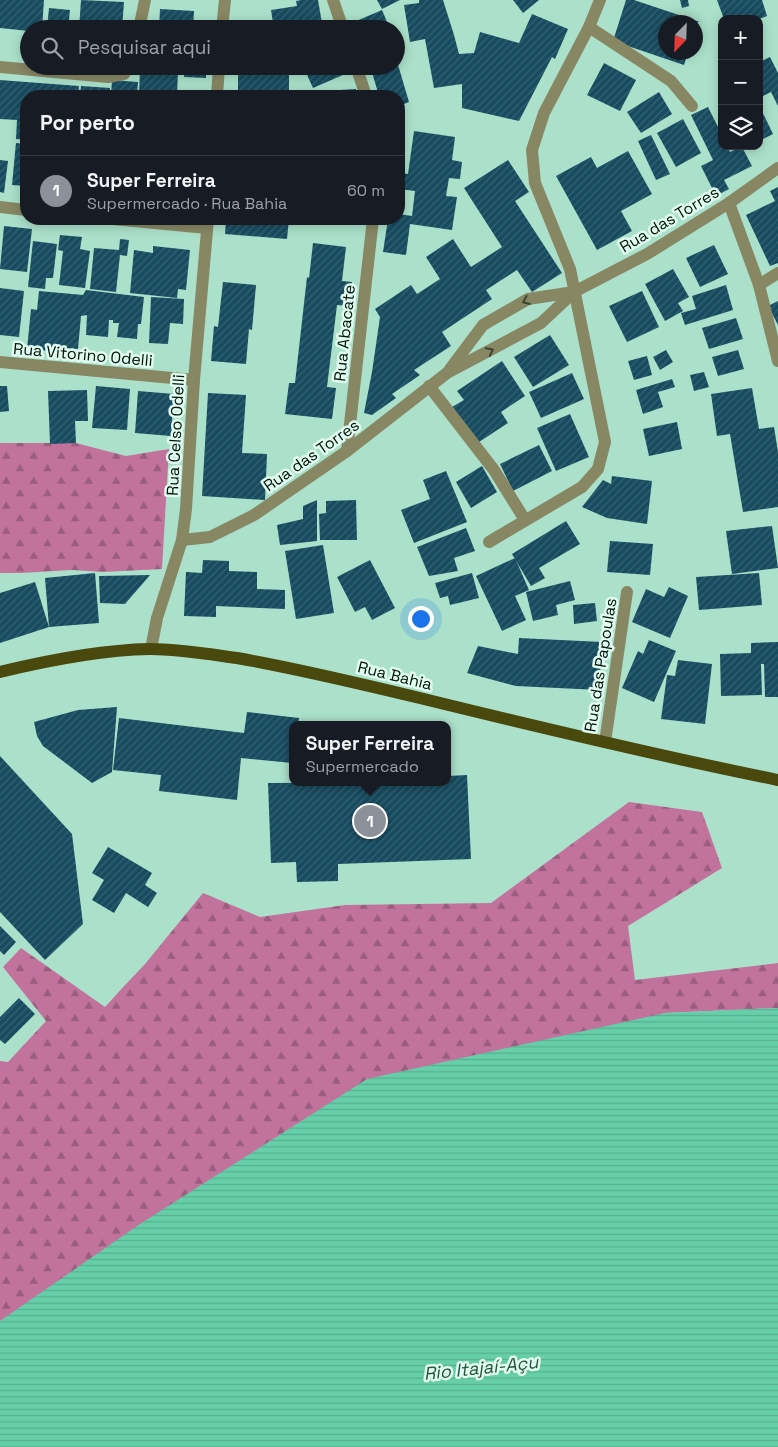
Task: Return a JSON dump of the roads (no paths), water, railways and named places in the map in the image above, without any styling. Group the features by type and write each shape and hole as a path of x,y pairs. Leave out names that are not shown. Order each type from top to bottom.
{"main road":[{"name":"Rua Bahia","path":"0,672 69,657 107,652 151,649 205,653 274,664 356,682 690,762 778,780"}],"street":[{"path":"141,20 145,0"},
{"path":"223,20 224,0"},
{"path":"333,0 340,20"},
{"path":"489,542 582,487 598,469 605,442 570,269 535,183 532,150 544,113 589,27 600,0"},
{"path":"589,27 672,81 692,106"},
{"path":"0,67 20,69"},
{"path":"86,75 108,77 119,75"},
{"path":"217,90 218,75"},
{"path":"359,75 364,90"},
{"name":"Rua das Torres","path":"182,540 210,537 254,515 347,451 446,373 540,323 574,292 647,254 729,203 778,168"},
{"path":"729,203 758,285 778,361"},
{"path":"0,207 20,209"},
{"name":"Rua Celso Odelli","path":"151,649 157,618 182,540 186,509 207,225"},
{"name":"Rua Abacate","path":"347,451 372,225"},
{"path":"758,285 778,273"},
{"name":"Rua das Torres","path":"446,373 483,325 528,299 574,292"},
{"name":"Rua Vitorino Odelli","path":"0,362 194,380"},
{"path":"430,386 494,470 525,520"},
{"name":"Rua das Papoulas","path":"605,742 627,592"}],"water":[{"name":"Rio Itajaí-Açu","path":"778,1008 778,1447 0,1447 0,1321 140,1224 367,1079 665,1013"}],"place":[{"name":"Super Ferreira","path":"370,821"}]}
